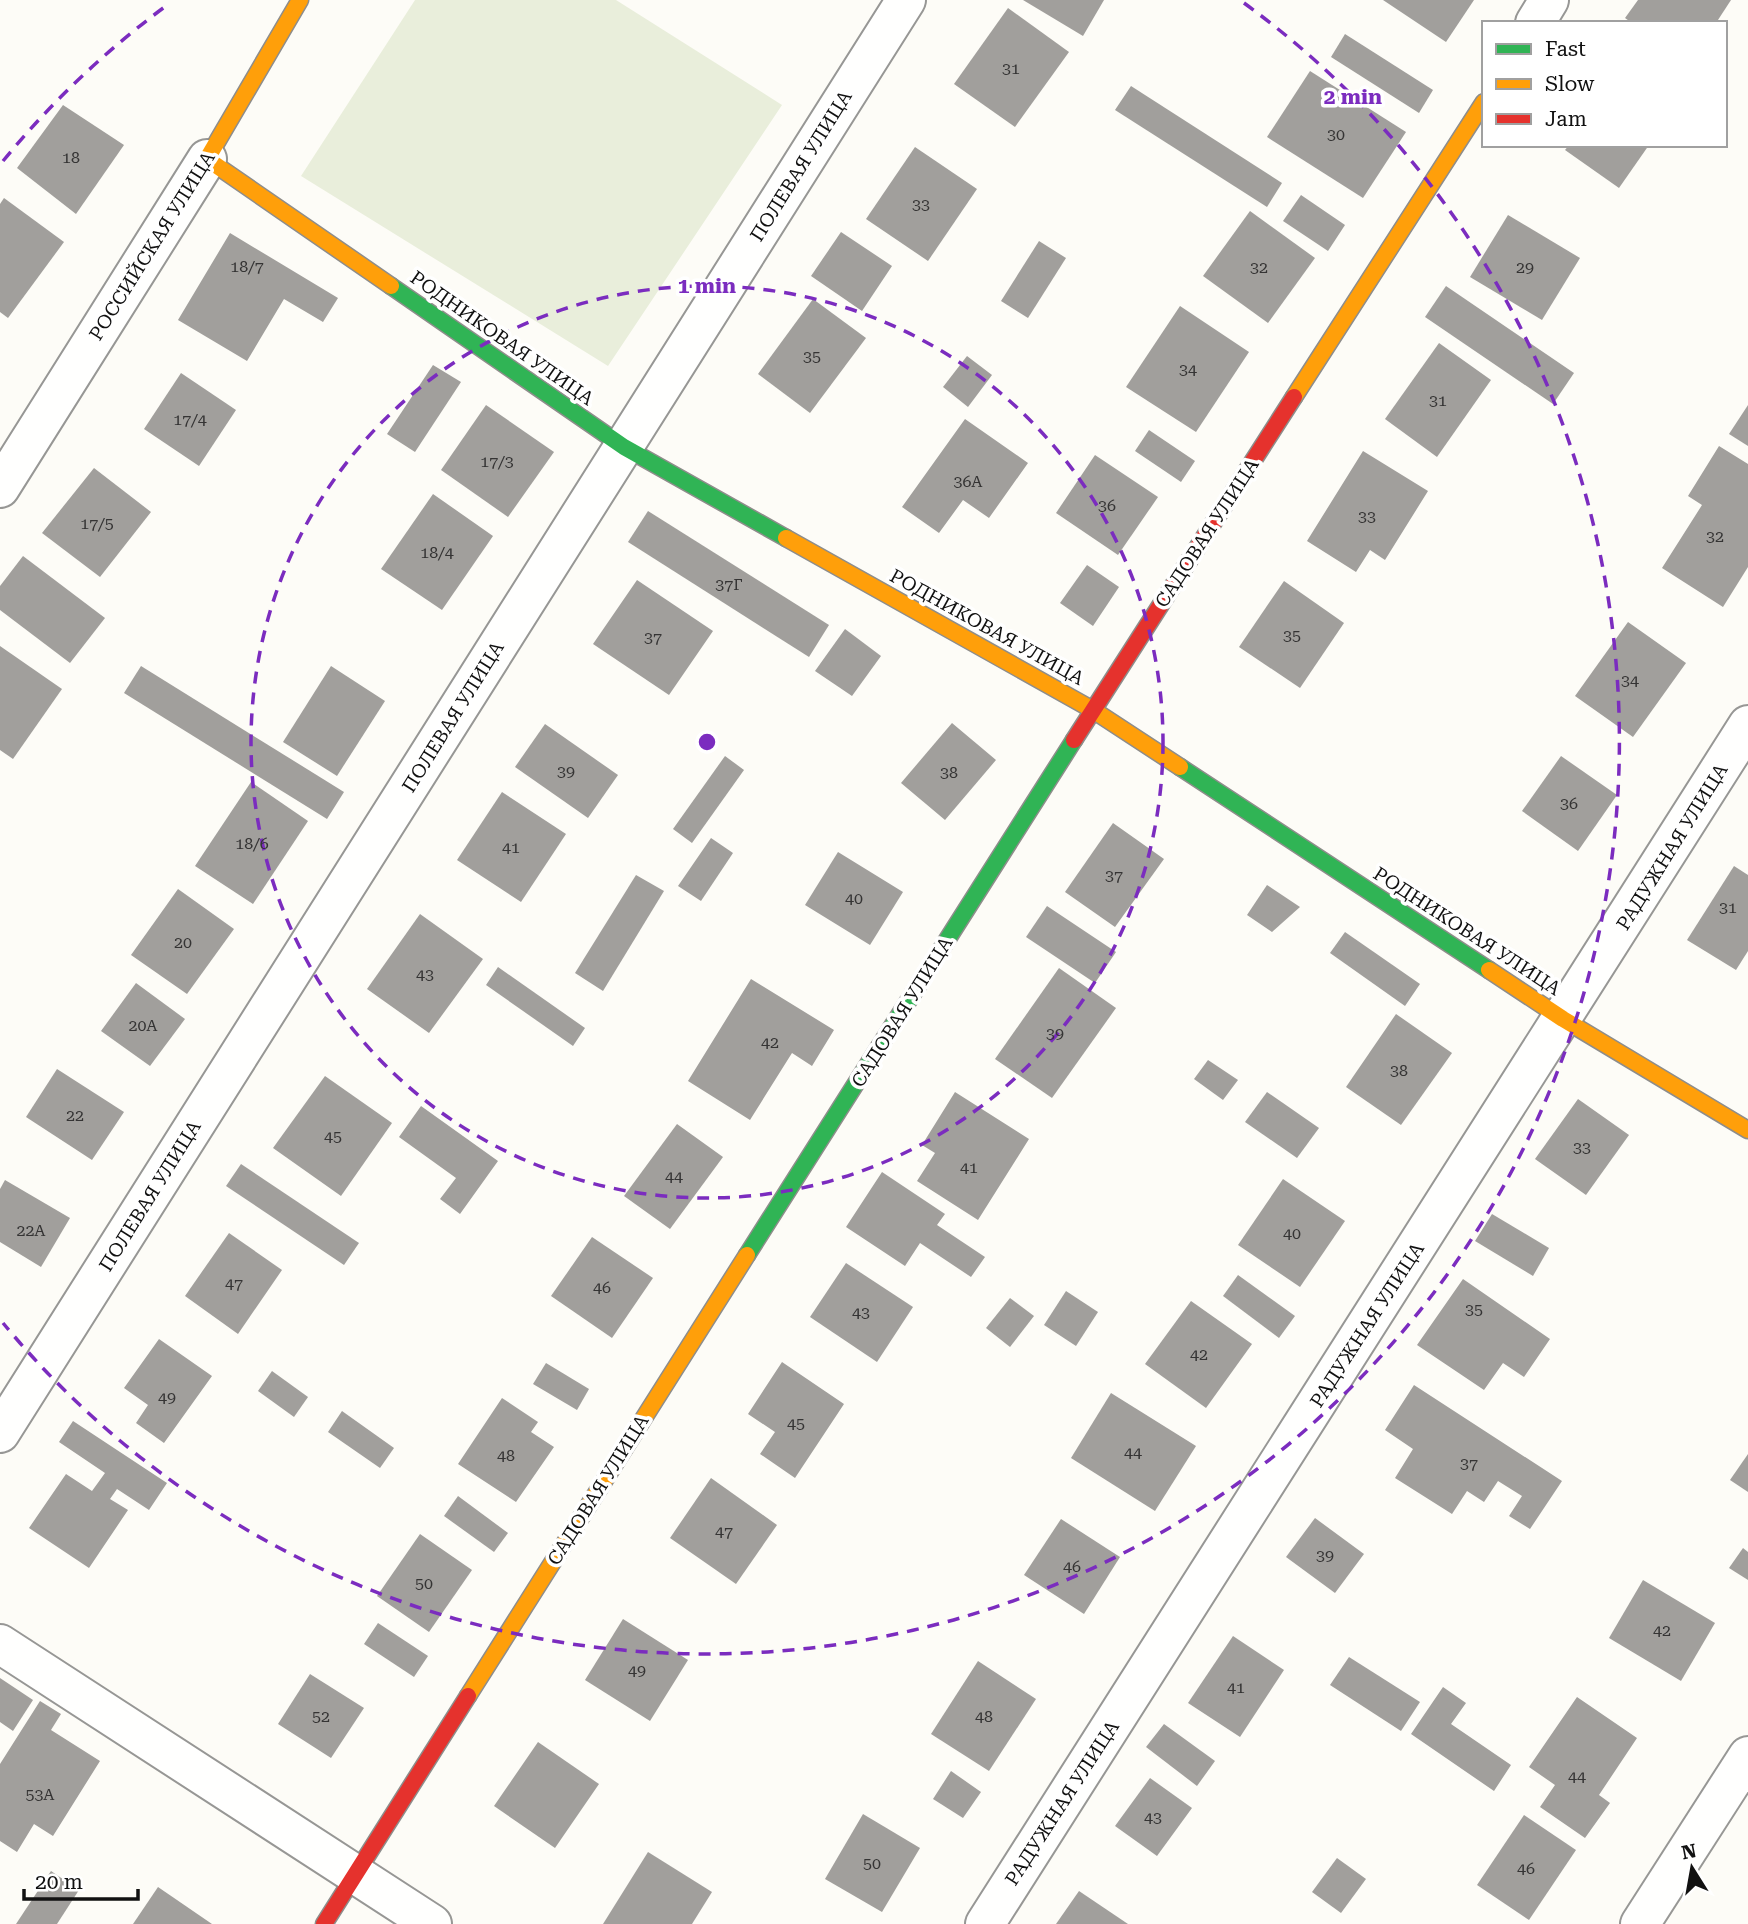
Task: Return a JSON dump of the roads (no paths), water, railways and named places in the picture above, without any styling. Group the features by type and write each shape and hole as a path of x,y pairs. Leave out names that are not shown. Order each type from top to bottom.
{"street":[{"name":"РОССИЙСКАЯ УЛИЦА","path":"0,488 207,159 300,0"},
{"name":"ПОЛЕВАЯ УЛИЦА","path":"0,1433 906,0"},
{"path":"1536,21 1549,0"},
{"name":"САДОВАЯ УЛИЦА","path":"324,1924 1093,710 1482,105"},
{"name":"РОДНИКОВАЯ УЛИЦА","path":"207,159 624,447 1093,710 1563,1019 1748,1130"},
{"name":"РАДУЖНАЯ УЛИЦА","path":"985,1924 1748,725"},
{"path":"0,1644 432,1924"},
{"path":"1640,1924 1748,1756"}]}
